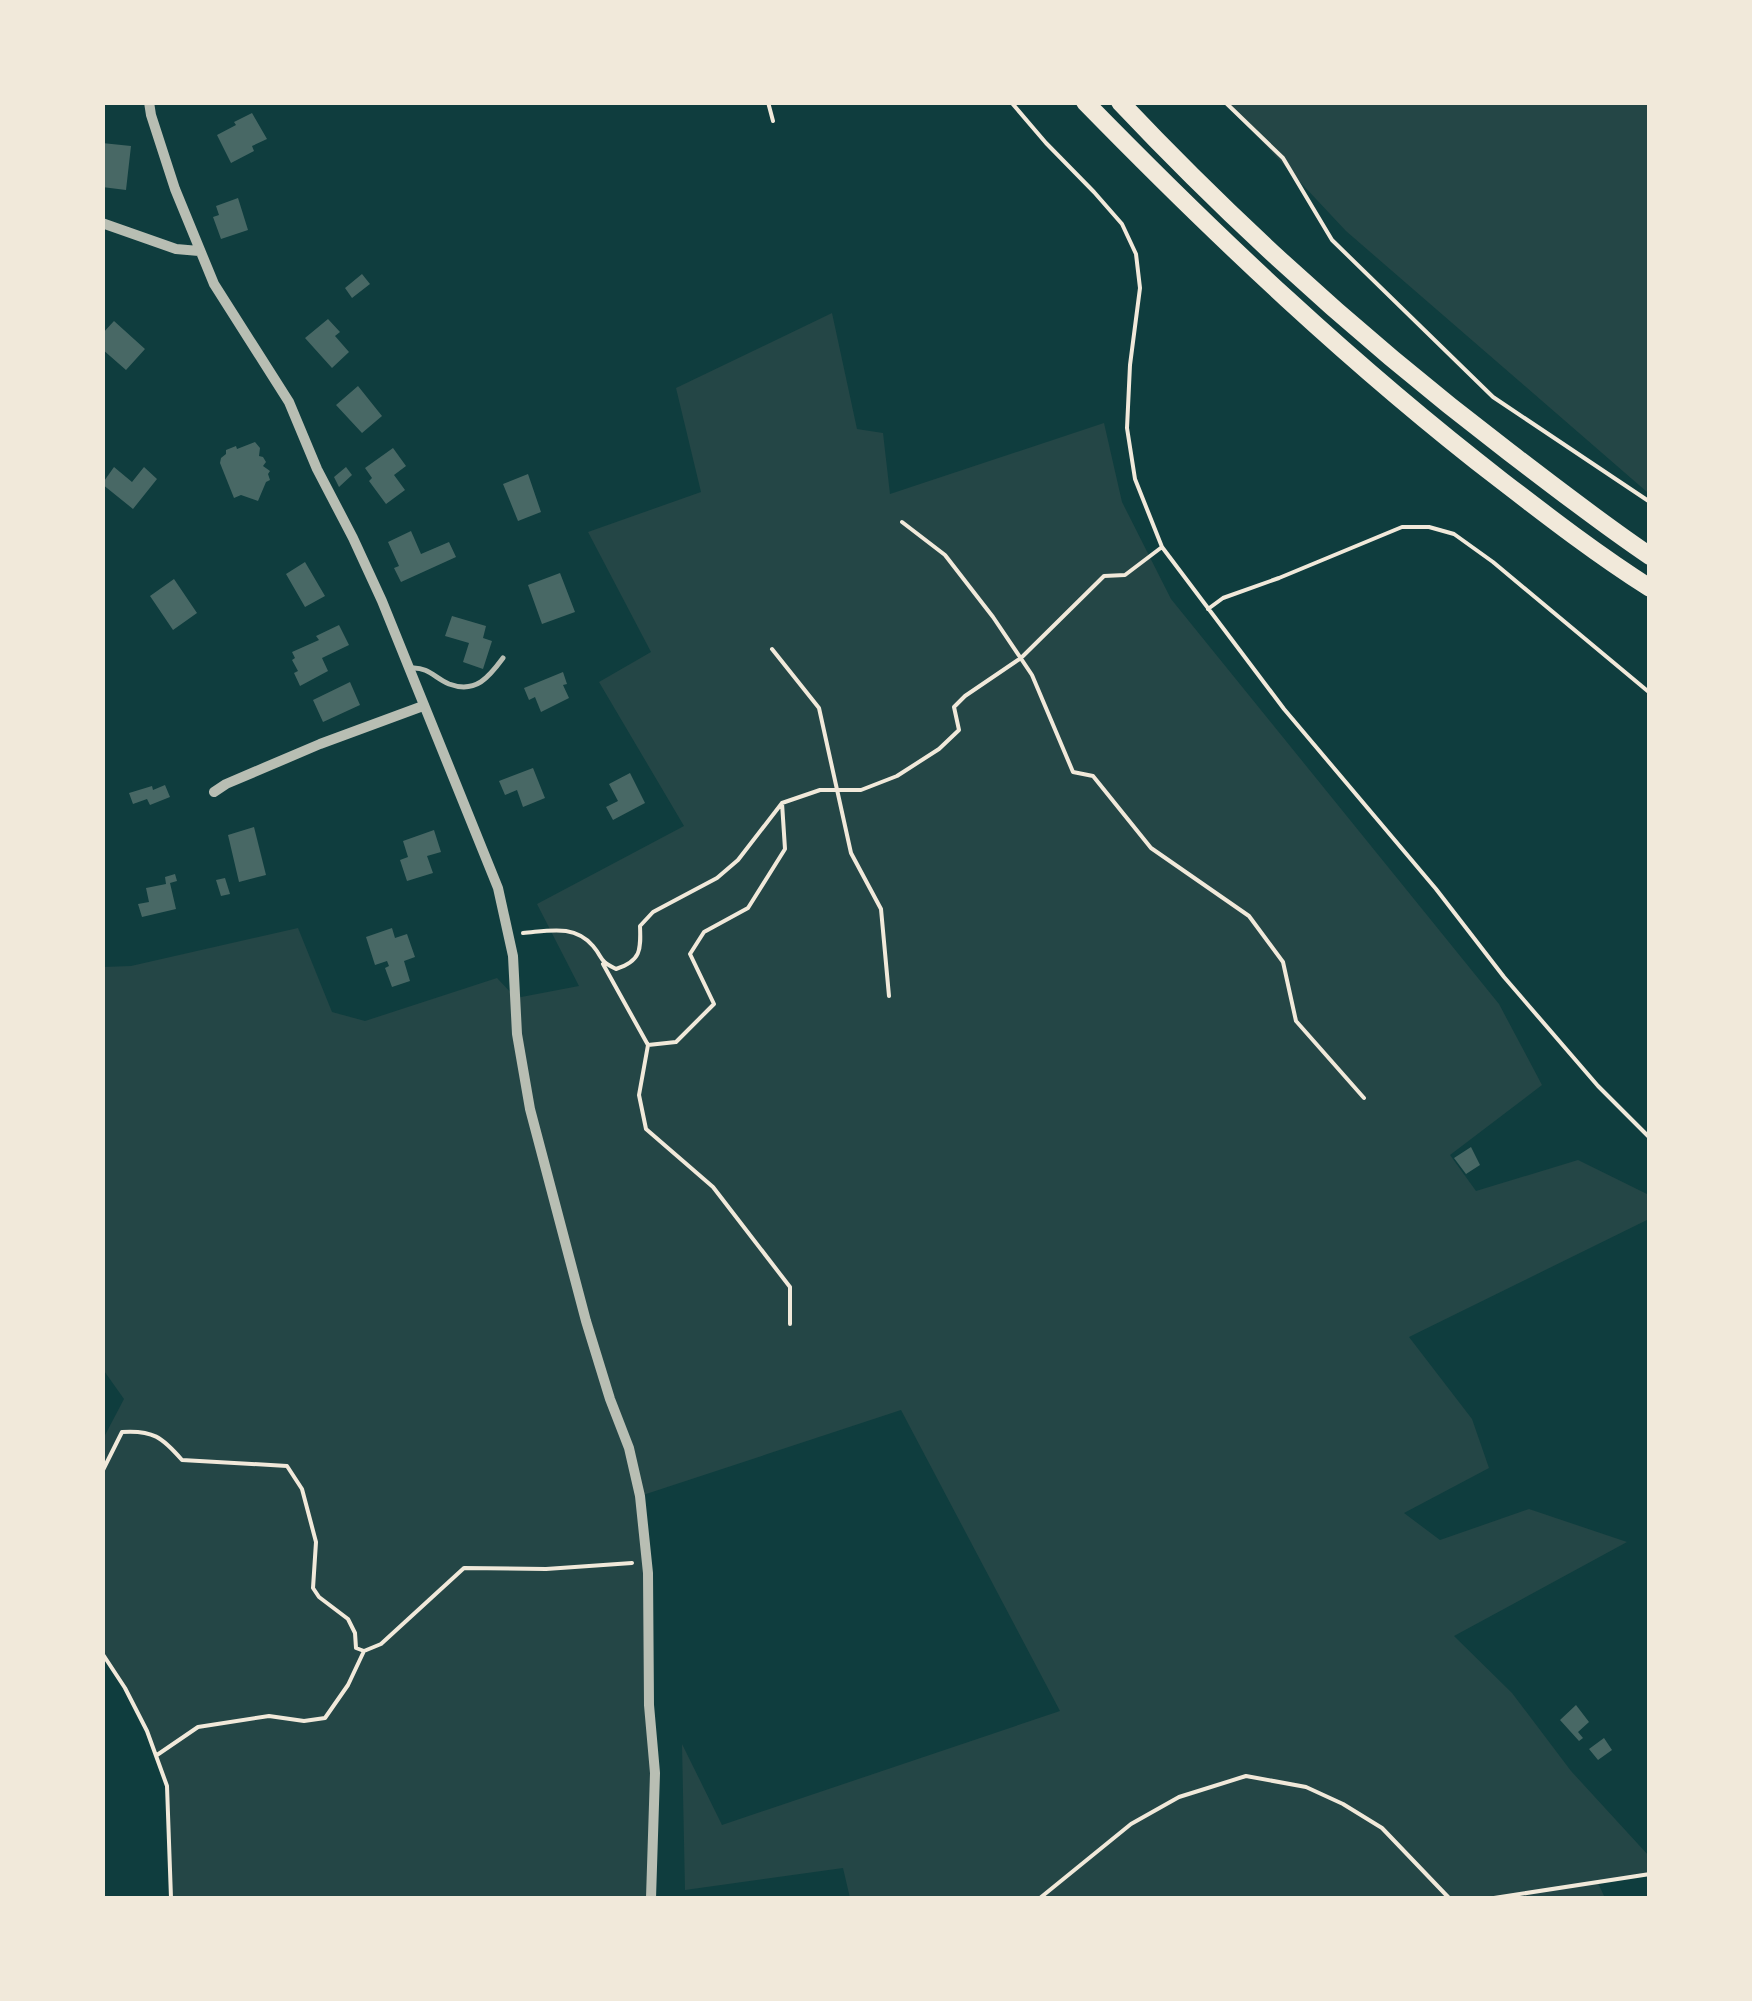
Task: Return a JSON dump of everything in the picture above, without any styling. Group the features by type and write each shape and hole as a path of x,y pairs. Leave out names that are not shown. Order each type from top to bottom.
{"highway":[{"path":"1085,102 1276,291 1422,420 1597,554 1650,588"},
{"path":"1120,102 1304,284 1440,400 1650,556"}],"street":[{"path":"150,102 175,189 199,251 214,284 289,402 353,538 498,888 513,956 517,1034 530,1109 591,1337 640,1496 655,1772 651,1898"},
{"path":"102,223 176,249 199,251"},
{"path":"214,792 320,744 424,706"}],"lane":[{"path":"408,668 423,668 449,684 477,685 488,680 504,658"}],"path":[{"path":"768,102 773,121"},
{"path":"1011,102 1122,224 1136,254 1140,288 1127,428 1135,479 1162,547 1284,708 1436,888 1504,977 1598,1086 1650,1138"},
{"path":"1225,102 1284,158 1332,240 1493,396 1650,502"},
{"path":"902,522 944,554 993,617 1032,675 1074,772 1093,776 1151,848 1250,916 1283,962 1296,1021 1364,1098"},
{"path":"1208,609 1223,598 1402,526 1429,527 1454,534 1494,562 1650,693"},
{"path":"602,962 616,969 630,964 641,948 640,926 653,912 717,878 738,860 782,803 820,790 860,790 897,776 939,749 958,730 954,707 965,696 1021,658 1104,576 1125,575 1162,547"},
{"path":"772,649 819,708 851,853 881,909 890,996"},
{"path":"648,1045 676,1042 714,1004 690,954 704,932 748,908 786,849 782,803"},
{"path":"507,935 566,929 592,944 648,1045 638,1096 646,1129 713,1188 790,1287 790,1324"},
{"path":"102,1472 122,1432 141,1431 159,1436 182,1460 287,1466 302,1489 316,1542 313,1588 348,1618 356,1648 364,1651"},
{"path":"156,1756 198,1727 269,1716 304,1721 325,1718 348,1685 364,1651 381,1644 464,1568 546,1569 646,1562"},
{"path":"102,1653 147,1731 167,1786 171,1898"},
{"path":"1040,1898 1130,1824 1179,1797 1246,1776 1306,1787 1343,1804 1382,1828 1449,1898"},
{"path":"1494,1898 1650,1874"}],"shaded area":[{"path":"1226,103 1649,103 1647,492 1346,231"},
{"path":"832,313 857,429 883,433 890,494 1104,423 1122,502 1171,599 1499,1004 1542,1085 1450,1155 1476,1191 1578,1160 1649,1195 1649,1219 1409,1337 1472,1419 1489,1468 1404,1513 1440,1540 1529,1509 1627,1542 1454,1636 1512,1693 1571,1771 1649,1856 1649,1874 1598,1883 1605,1898 850,1898 843,1868 685,1890 682,1744 722,1825 1060,1711 901,1410 640,1496 655,1773 651,1898 171,1898 167,1786 147,1731 103,1653 103,1439 124,1399 102,1368 103,967 131,966 298,928 332,1012 365,1021 497,978 516,998 579,986 537,904 684,826 599,682 651,652 588,532 701,492 676,388"}],"building":[{"path":"252,113 267,139 231,163 217,135"},
{"path":"102,143 131,146 126,190 102,187"},
{"path":"238,198 248,230 221,239 213,217 219,215 216,206"},
{"path":"362,274 370,284 352,298 345,288"},
{"path":"328,319 340,332 335,336 349,352 332,368 305,338"},
{"path":"114,321 145,349 126,370 102,349 102,334"},
{"path":"358,386 382,416 362,433 336,405"},
{"path":"255,442 260,448 259,456 266,462 263,466 270,471 270,480 258,501 241,495 234,498 221,458 226,450"},
{"path":"393,448 406,466 394,475 405,490 386,504 369,481 372,478 365,468"},
{"path":"114,467 132,482 144,467 157,479 133,509 102,484"},
{"path":"346,467 352,475 339,487 334,477"},
{"path":"528,474 541,512 518,521 503,484"},
{"path":"411,531 421,554 449,542 456,557 401,582 394,568 399,566 388,542"},
{"path":"305,562 325,596 305,607 286,574"},
{"path":"560,573 575,612 542,624 528,585"},
{"path":"174,579 197,613 173,630 150,596"},
{"path":"452,616 486,626 483,638 492,641 483,669 463,662 469,643 445,636"},
{"path":"339,625 349,645 322,658 328,671 300,686 292,652 319,640 316,636"},
{"path":"563,672 569,698 541,712 535,697 529,700 524,688"},
{"path":"350,682 360,705 323,722 313,700"},
{"path":"533,768 545,798 523,807 517,790 505,795 499,781"},
{"path":"630,773 645,803 613,820 606,807 618,801 609,784"},
{"path":"165,785 170,797 150,805 147,799 133,804 129,793"},
{"path":"254,827 266,875 239,882 228,835"},
{"path":"434,830 441,852 427,856 433,873 407,881 400,860 408,857 403,841"},
{"path":"175,874 177,881 170,883 176,909 142,917 138,904 149,902 146,888 166,884 165,877"},
{"path":"225,878 230,894 221,896 216,880"},
{"path":"392,928 395,938 407,934 415,957 404,961 410,981 392,987 385,968 389,966 387,961 375,965 366,937"},
{"path":"1471,1147 1480,1165 1466,1174 1454,1158"},
{"path":"1576,1705 1589,1722 1578,1732 1583,1738 1579,1741 1560,1720"},
{"path":"1604,1738 1612,1750 1598,1760 1589,1749"}]}
